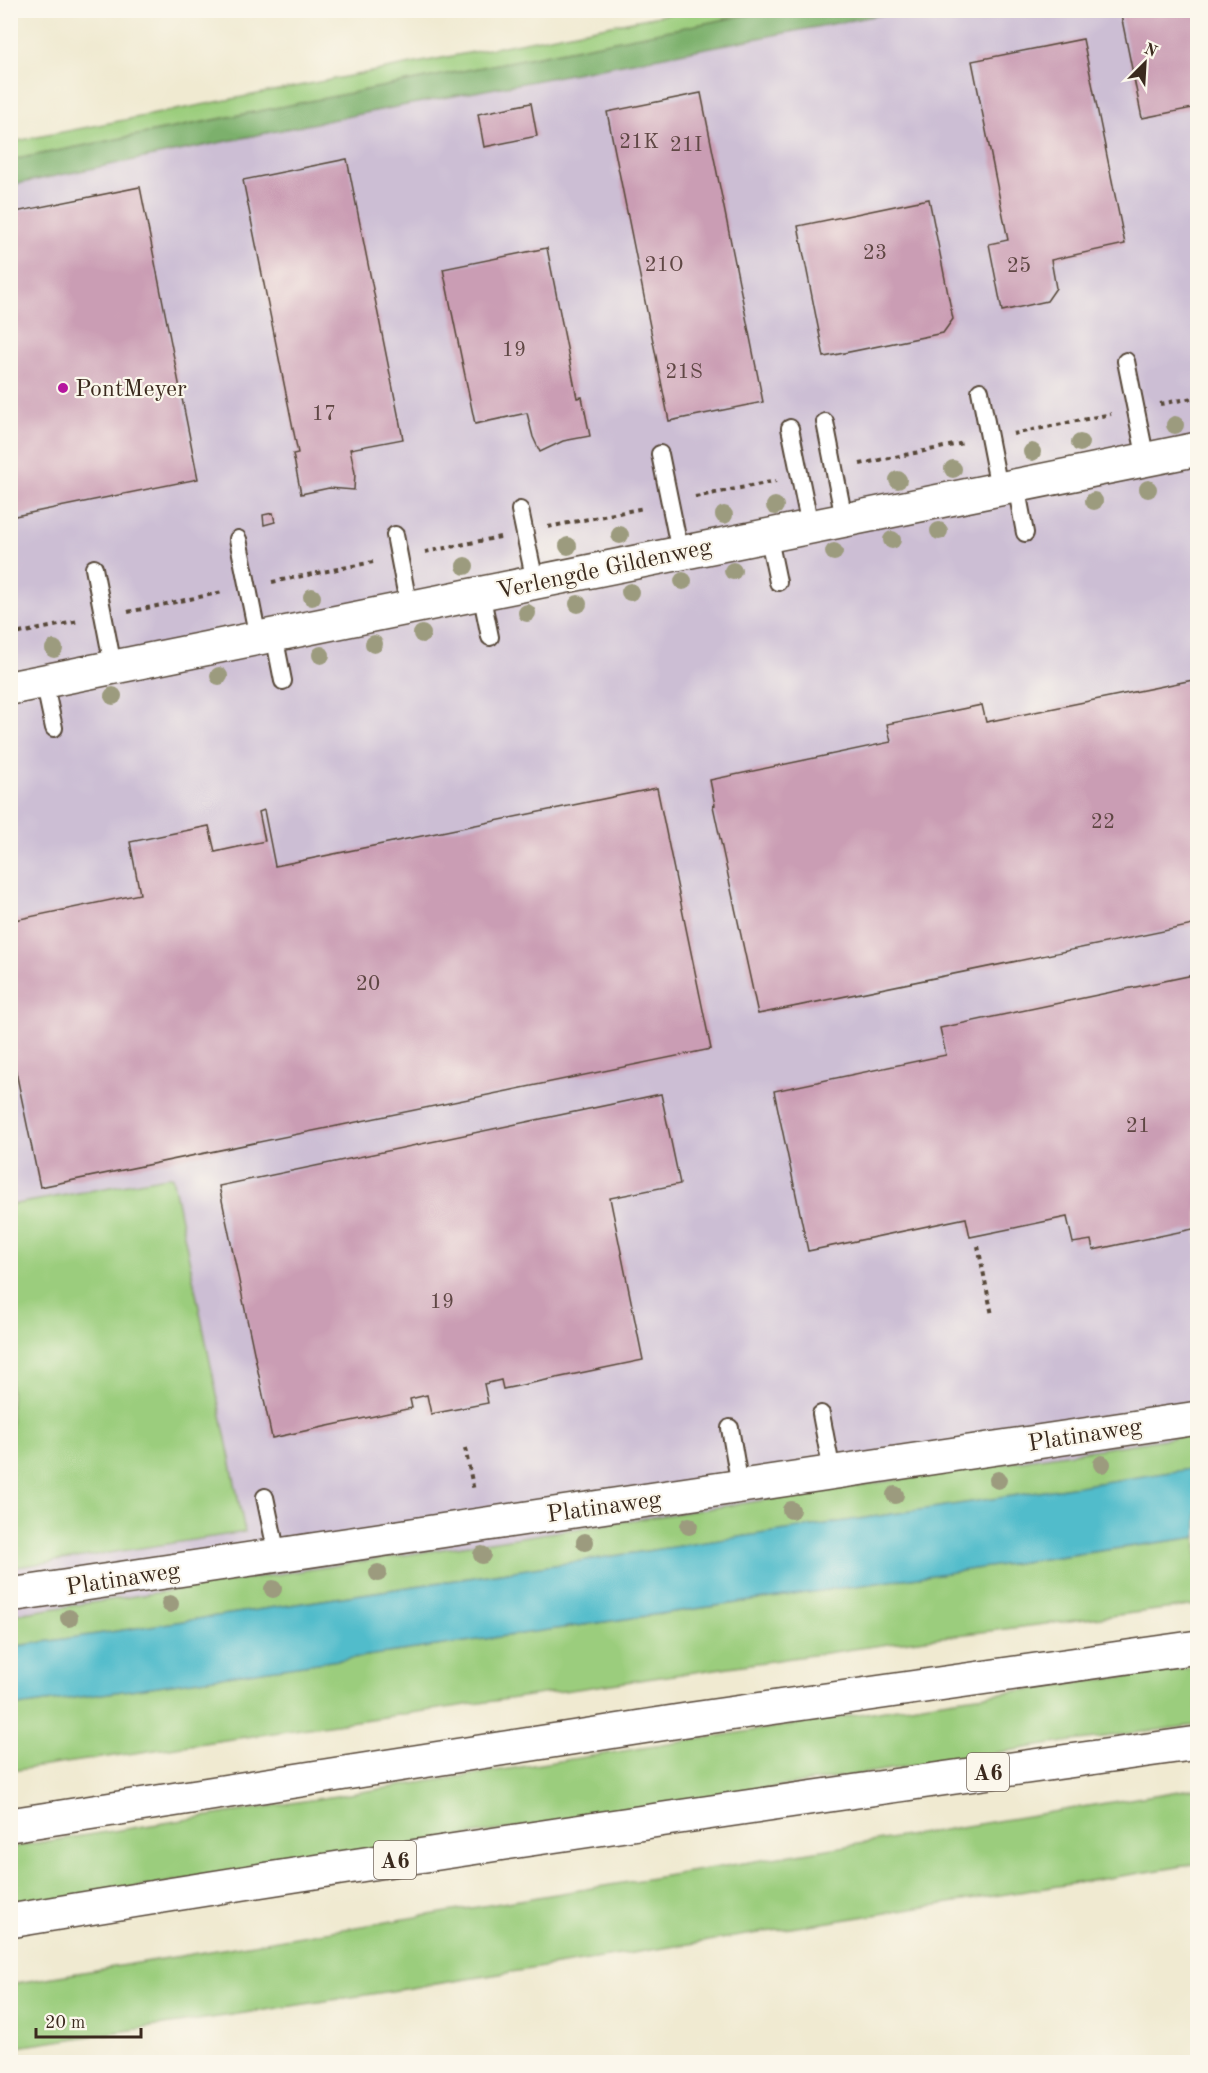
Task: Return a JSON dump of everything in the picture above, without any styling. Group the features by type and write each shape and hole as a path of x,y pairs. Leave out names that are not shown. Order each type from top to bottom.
{"main road":[{"name":"Verlengde Gildenweg","path":"10,688 1197,449"},
{"name":"Platinaweg","path":"10,1595 1197,1418"},
{"path":"10,1826 739,1712 1197,1647"},
{"name":"A6","path":"10,1921 585,1830 1197,1743"}],"lane":[{"path":"1126,361 1146,460"},
{"path":"981,391 991,438 1025,533"},
{"path":"825,422 844,519"},
{"path":"790,428 810,526"},
{"path":"660,454 680,552"},
{"path":"520,510 535,582"},
{"path":"768,534 778,582"},
{"path":"395,535 409,608"},
{"path":"238,539 248,587 283,681"},
{"path":"94,568 113,666"},
{"path":"481,593 490,637"},
{"path":"44,681 54,728"},
{"path":"821,1414 832,1472"},
{"path":"730,1428 740,1486"},
{"path":"265,1497 277,1555"}],"path":[{"path":"834,469 1197,397"},
{"path":"10,635 800,476"},
{"path":"978,1246 992,1315"},
{"path":"465,1448 475,1497"}],"shaded area":[{"path":"762,11 1197,11 1197,1500 11,1672 11,162"}],"green space":[{"path":"684,11 767,11 11,160 11,142"},
{"path":"767,11 900,11 375,111 11,185 11,160"},
{"path":"172,1176 245,1532 11,1568 11,1205"},
{"path":"1197,1434 1197,1468 11,1647 11,1615"},
{"path":"1197,1537 1197,1605 902,1642 11,1771 11,1707"},
{"path":"1197,1667 1197,1725 1065,1742 11,1907 11,1847 955,1699"},
{"path":"1197,1788 1197,1864 385,1992 11,2048 11,1984"}],"water":[{"path":"1197,1468 1197,1537 11,1707 11,1647"}],"building":[{"path":"1120,10 1198,10 1198,107 1142,118"},
{"path":"1083,39 1125,244 1051,260 1056,288 1047,301 1002,311 989,244 1008,240 972,61"},
{"path":"701,93 763,402 669,421 607,112"},
{"path":"531,103 537,136 484,147 478,114"},
{"path":"347,159 403,439 350,449 355,473 354,490 329,488 301,494 293,454 298,453 243,180"},
{"path":"140,187 198,479 10,517 10,213"},
{"path":"929,199 953,319 943,333 824,357 798,226"},
{"path":"547,248 577,398 582,397 590,436 563,441 540,452 533,437 527,413 475,424 443,269"},
{"path":"273,513 275,522 264,525 263,515"},
{"path":"1198,679 1198,924 758,1014 713,806 715,805 710,780 891,742 887,724 982,705 986,722"},
{"path":"657,788 711,1049 40,1187 10,1043 10,921 140,894 130,842 209,826 215,852 265,841 259,812 264,810 275,866"},
{"path":"1198,974 1198,1228 1093,1250 1091,1240 1073,1243 1067,1217 970,1237 966,1218 808,1251 774,1091 946,1055 940,1028"},
{"path":"661,1094 680,1184 610,1198 643,1360 503,1389 501,1380 484,1384 488,1403 431,1414 427,1395 410,1399 412,1408 272,1438 219,1186"}],"place":[{"name":"PontMeyer","path":"63,388"}]}
